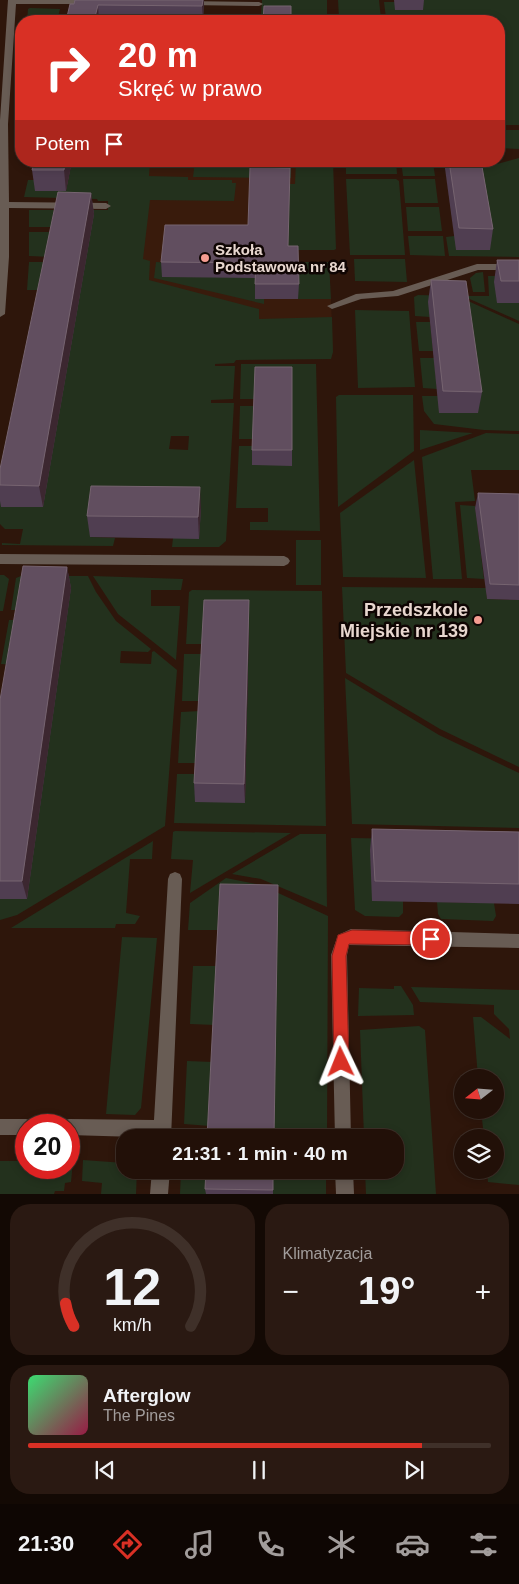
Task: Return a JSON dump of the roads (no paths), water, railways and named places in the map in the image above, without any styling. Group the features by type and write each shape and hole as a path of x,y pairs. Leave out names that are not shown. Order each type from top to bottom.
{"street":[{"path":"0,314 4,204 4,124 12,1 100,2"},
{"path":"179,3 259,4"},
{"path":"4,204 106,206"},
{"path":"332,306 360,296 394,294 478,267 519,267"},
{"path":"0,559 284,561"},
{"path":"163,1129 175,880"},
{"path":"343,1129 339,956 343,940 352,936 519,941"},
{"path":"0,1127 15,1127"},
{"path":"80,1128 116,1130"},
{"path":"159,1194 160,1179"},
{"path":"344,1179 345,1194"}],"place":[{"name":"Szkoła Podstawowa nr 84","path":"205,258"},
{"name":"Przedszkole Miejskie nr 139","path":"478,620"}]}
